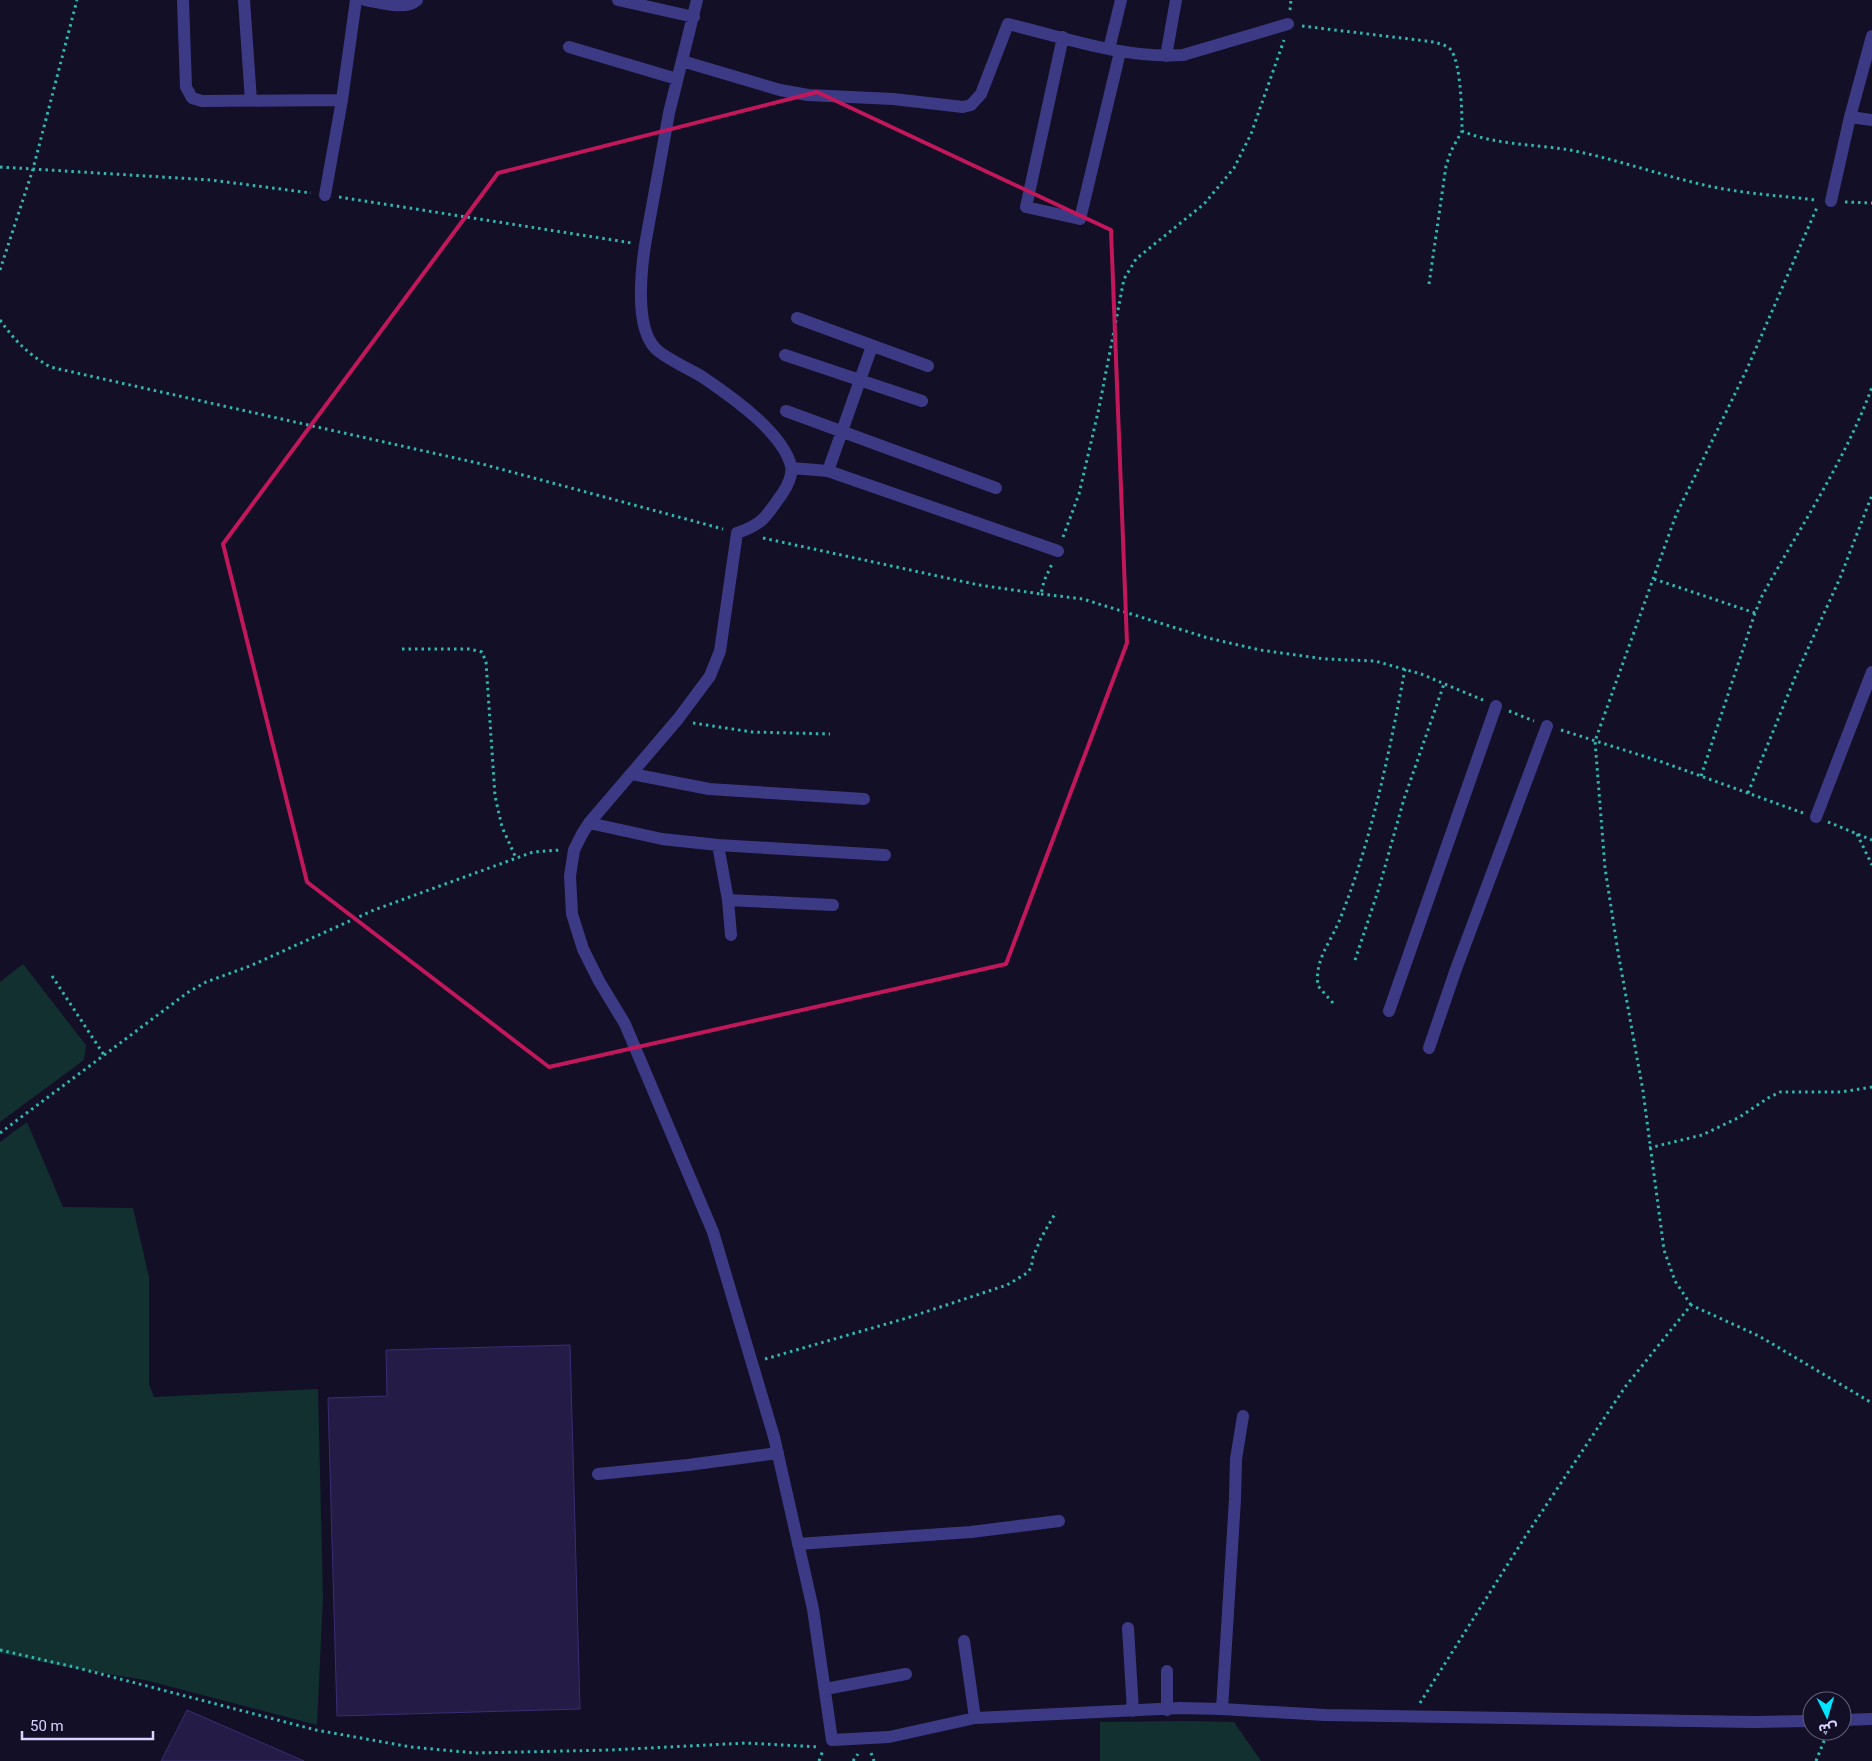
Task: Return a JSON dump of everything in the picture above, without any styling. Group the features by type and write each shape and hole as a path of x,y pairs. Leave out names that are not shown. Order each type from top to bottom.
{"street":[{"path":"183,0 186,87 192,98 202,101 342,100"},
{"path":"244,0 251,100"},
{"path":"325,195 342,100 356,0"},
{"path":"365,0 398,5 409,5 417,0"},
{"path":"618,0 694,16"},
{"path":"697,0 660,156 643,260 642,312 645,332 655,349 701,376 771,431 788,456 792,468 785,490 762,522 752,528 737,532 720,651 710,676 678,719 589,823 574,850 570,876 572,914 583,949 599,981 625,1024 713,1232 778,1453 813,1609 832,1740 890,1737 976,1718 1222,1708 1325,1715 1802,1721"},
{"path":"1063,37 1026,207 1080,219 1115,51 1121,0"},
{"path":"1166,56 1176,0"},
{"path":"682,61 780,90 808,95 894,100 963,107 970,105 981,94 1008,24 1115,51 1166,56 1183,56 1288,24"},
{"path":"1831,201 1850,117 1869,55 1872,36"},
{"path":"570,47 678,79"},
{"path":"1850,117 1872,120"},
{"path":"796,318 928,366"},
{"path":"828,471 872,346"},
{"path":"786,355 922,401"},
{"path":"786,411 996,488"},
{"path":"792,468 828,471 1058,552"},
{"path":"1816,817 1872,672"},
{"path":"1389,1011 1496,706"},
{"path":"1429,1048 1547,726"},
{"path":"632,774 709,789 864,799"},
{"path":"589,823 662,839 718,845 885,855"},
{"path":"718,845 728,900 731,936"},
{"path":"728,900 833,905"},
{"path":"1222,1708 1236,1459 1243,1416"},
{"path":"598,1474 778,1453"},
{"path":"798,1544 971,1532 1060,1521"},
{"path":"1128,1628 1133,1711"},
{"path":"964,1641 976,1718"},
{"path":"1167,1671 1167,1710"},
{"path":"826,1689 906,1674"},
{"path":"1852,1720 1872,1719"}],"path":[{"path":"0,270 33,169 77,0"},
{"path":"1041,594 1044,581 1058,552 1079,494 1100,408 1124,279 1136,259 1204,204 1234,168 1251,134 1283,48 1291,0"},
{"path":"1288,24 1434,42 1446,46 1452,51 1462,102 1462,131 1451,151 1446,166 1429,284"},
{"path":"1462,131 1481,138 1571,150 1694,183 1754,193 1820,200 1747,370 1676,515 1595,741 1605,868 1643,1092 1664,1250 1675,1281 1691,1305 1759,1336 1872,1404"},
{"path":"0,167 33,169"},
{"path":"1831,201 1872,203"},
{"path":"0,320 30,355 50,367 482,464 737,532"},
{"path":"1701,776 1762,596 1860,421 1872,387"},
{"path":"1748,793 1796,675 1840,578 1872,495"},
{"path":"762,538 979,586 1083,599 1208,638 1260,650 1325,659 1375,662 1405,669 1547,726 1701,776 1816,817 1872,840"},
{"path":"1654,579 1755,613"},
{"path":"402,648 469,648 482,652 486,662 495,796 502,826 516,858"},
{"path":"1333,1003 1318,986 1317,965 1340,920 1371,826 1405,669"},
{"path":"1355,960 1379,888 1404,799 1444,684"},
{"path":"678,719 701,725 752,732 830,734"},
{"path":"1856,834 1872,865"},
{"path":"0,1132 187,993 206,982 250,966 374,910 516,858 533,852 574,850"},
{"path":"52,976 104,1055"},
{"path":"1649,1148 1702,1135 1738,1118 1780,1092 1841,1092 1872,1087"},
{"path":"752,1363 906,1318 1007,1285 1027,1273 1031,1268 1033,1257 1041,1238 1056,1212"},
{"path":"1412,1716 1525,1537 1624,1387 1691,1305"},
{"path":"0,1650 74,1667 316,1730 411,1747 495,1752 611,1750 746,1742 824,1747 819,1761"},
{"path":"1816,1761 1824,1741"}],"highlighted area":[{"path":"817,92 1111,230 1127,643 1006,964 549,1067 307,882 223,544 498,173"}],"green space":[{"path":"23,964 86,1045 84,1060 0,1122 0,982"},
{"path":"27,1122 63,1207 133,1208 149,1277 149,1384 154,1397 318,1389 323,1597 317,1725 145,1680 71,1668 0,1653 0,1142"},
{"path":"1100,1722 1234,1722 1261,1761 1100,1761"}],"building":[{"path":"570,1345 580,1709 337,1716 328,1398 387,1396 386,1350"},
{"path":"187,1710 304,1761 161,1761"}]}
